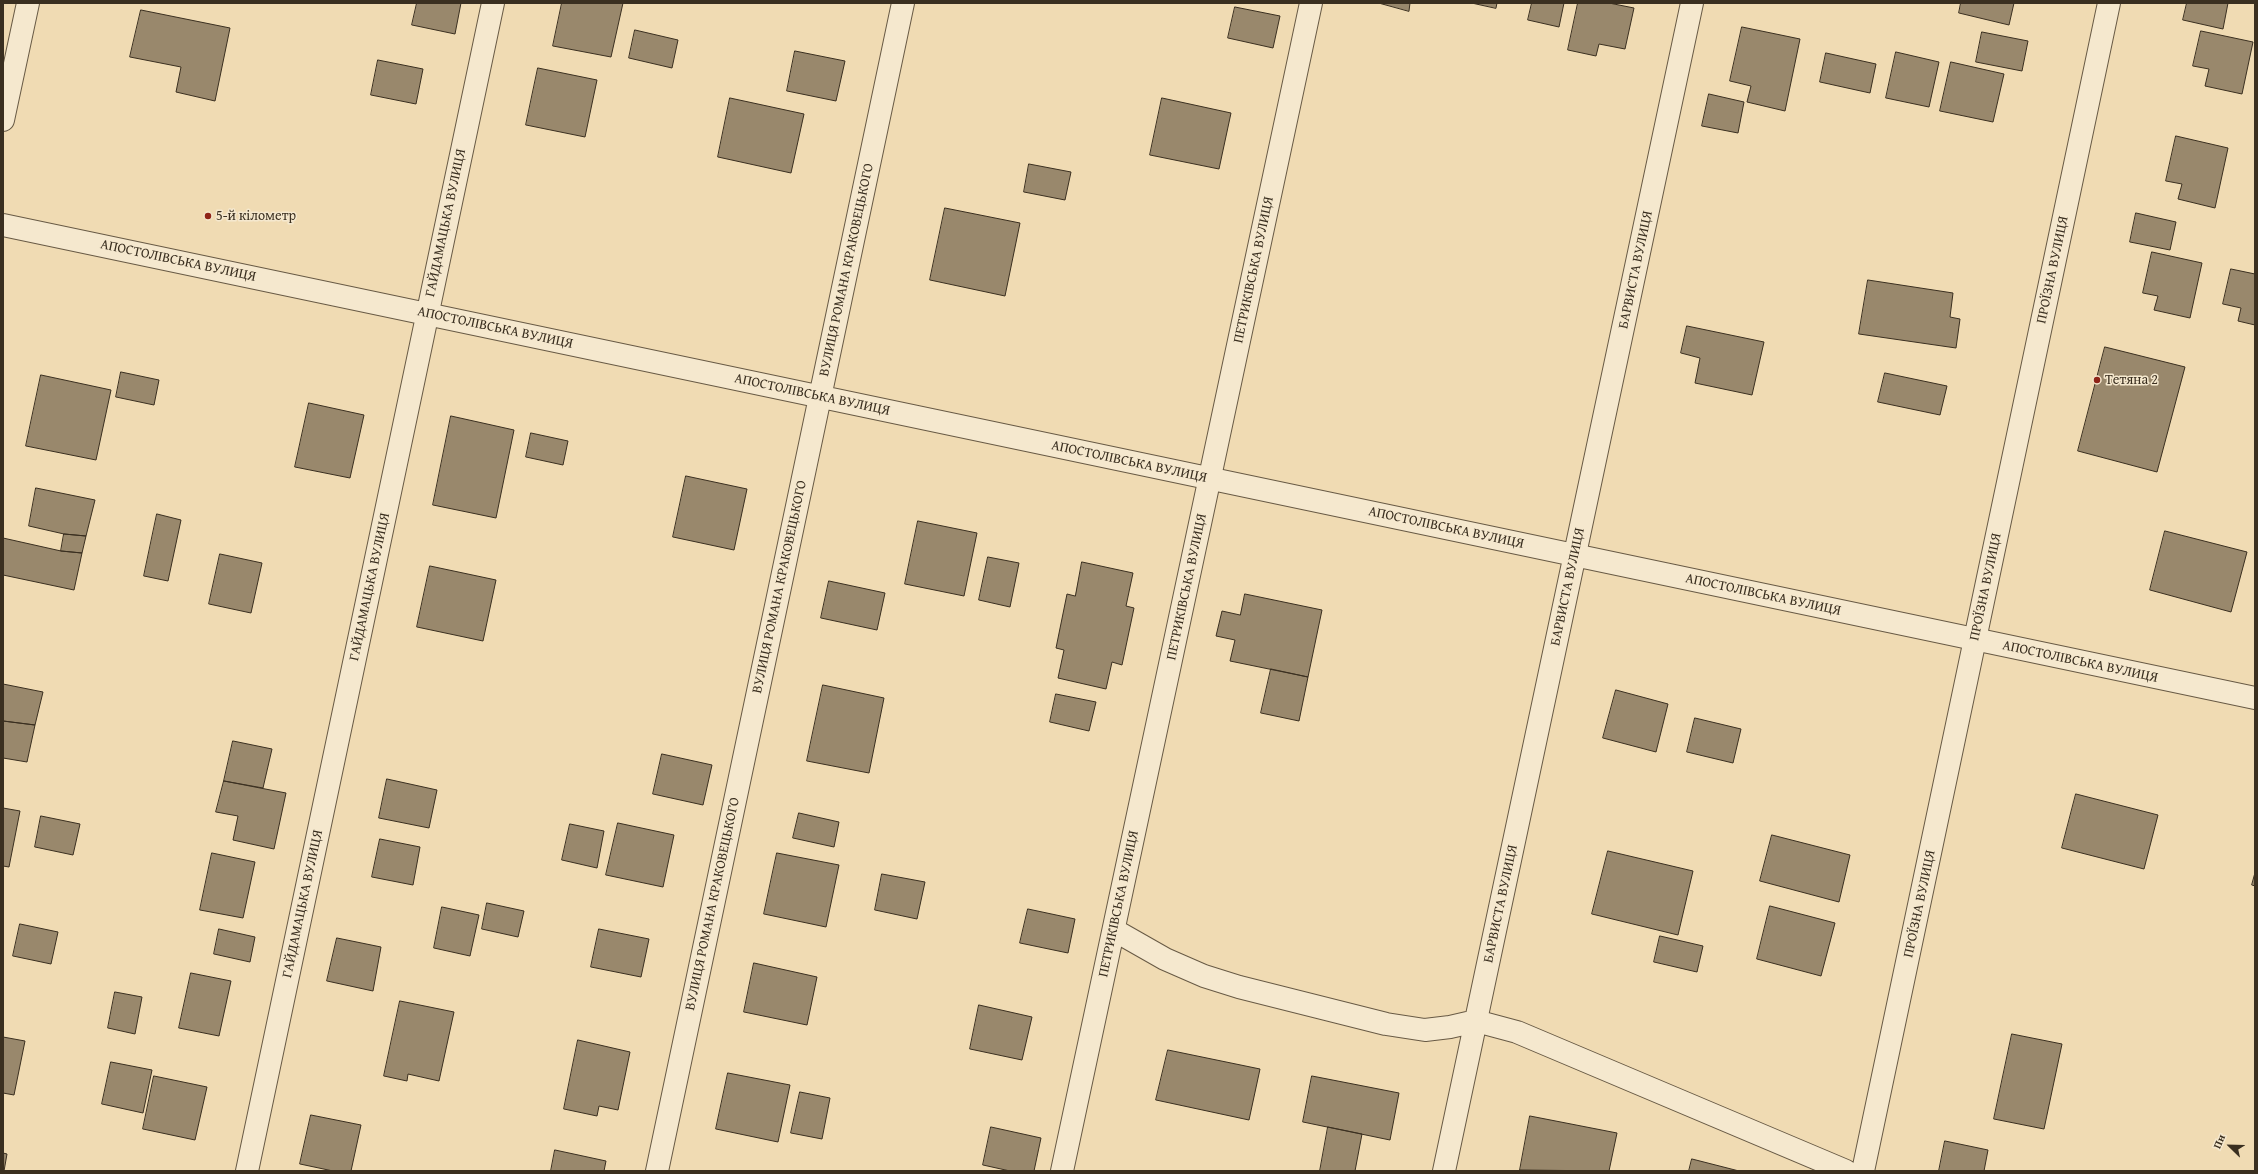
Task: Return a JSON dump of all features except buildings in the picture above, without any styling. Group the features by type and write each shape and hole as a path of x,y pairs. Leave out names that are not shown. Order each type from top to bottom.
{"street":[{"path":"3,120 28,3"},
{"name":"ГАЙДАМАЦЬКА ВУЛИЦЯ","path":"247,1171 493,3"},
{"name":"ВУЛИЦЯ РОМАНА КРАКОВЕЦЬКОГО","path":"657,1171 903,3"},
{"name":"ПЕТРИКІВСЬКА ВУЛИЦЯ","path":"1062,1171 1311,3"},
{"name":"БАРВИСТА ВУЛИЦЯ","path":"1444,1171 1692,3"},
{"name":"ПРОЇЗНА ВУЛИЦЯ","path":"1863,1171 2109,3"},
{"name":"АПОСТОЛІВСЬКА ВУЛИЦЯ","path":"3,224 2255,698"},
{"path":"1114,930 1165,960 1204,976 1246,989 1386,1024 1425,1030 1450,1027 1476,1021 1517,1032 1549,1044 1846,1171"}],"place":[{"name":"5-й кілометр","path":"208,216"},
{"name":"Тетяна 2","path":"2097,380"}]}
